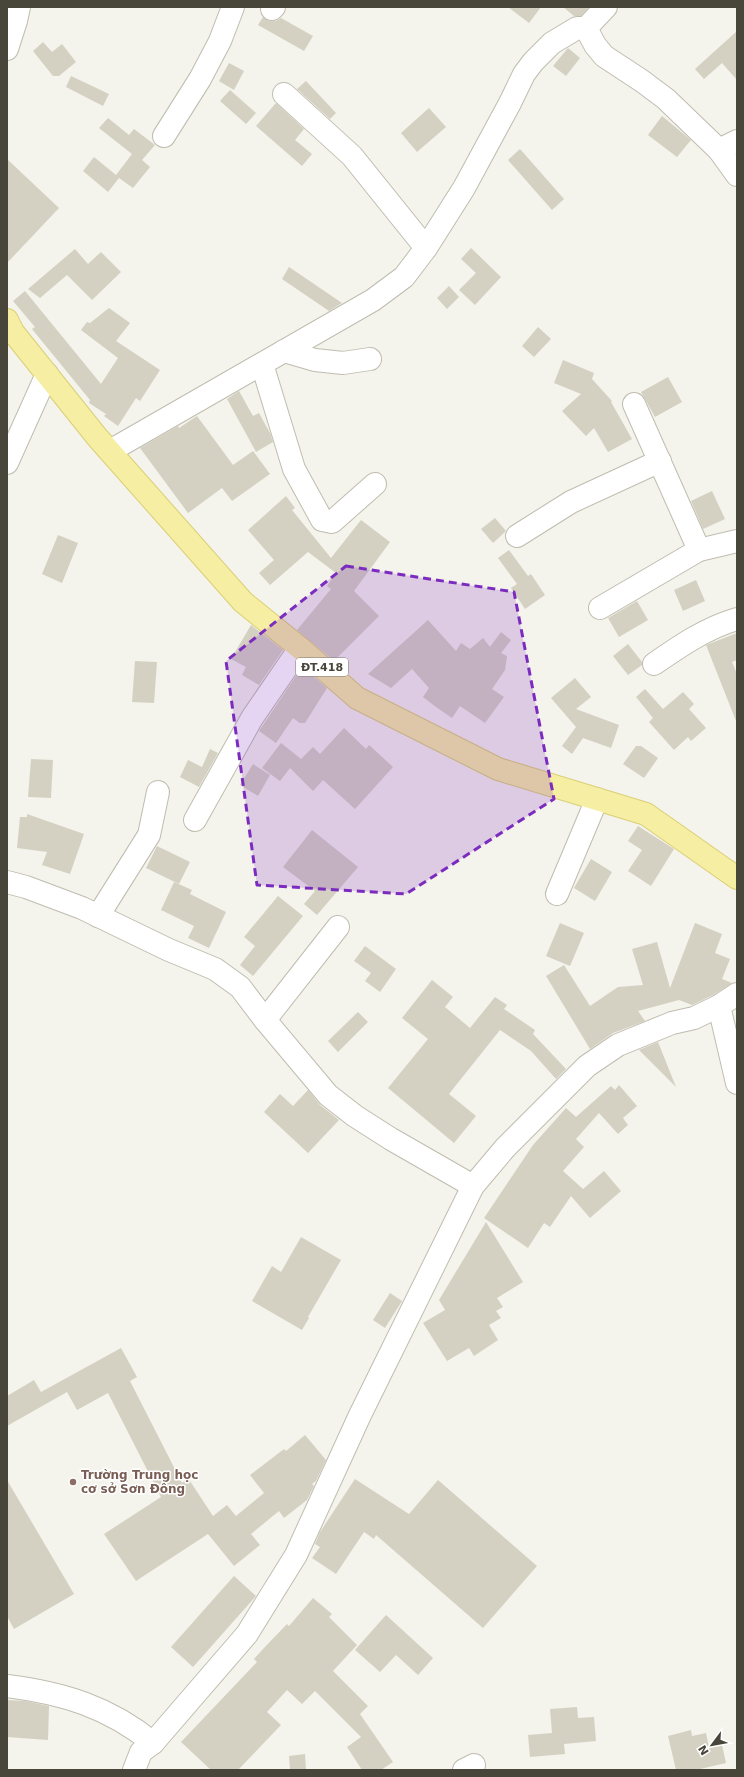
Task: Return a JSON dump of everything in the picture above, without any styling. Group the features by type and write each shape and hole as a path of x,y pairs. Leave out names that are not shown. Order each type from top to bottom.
{"main road":[{"name":"ĐT.418","path":"7,321 13,332 110,452 242,602 300,648 357,698 498,769 646,814 737,878"}],"street":[{"path":"7,49 19,7"},
{"path":"164,136 200,79 220,41 234,7"},
{"path":"110,452 373,300 404,277 426,248 464,188 524,74 533,62 552,43 577,28 586,28 606,7"},
{"path":"586,28 595,45 604,56 642,81 728,145 737,176"},
{"path":"284,94 352,156 426,248"},
{"path":"284,351 322,361 343,363 370,359"},
{"path":"262,364 294,469 322,520 332,522 375,484"},
{"path":"7,463 47,374"},
{"path":"634,404 699,550"},
{"path":"517,536 571,502 660,461"},
{"path":"600,608 699,550 737,541"},
{"path":"654,664 690,639 723,623 737,619"},
{"path":"195,820 252,718 300,648"},
{"path":"98,916 149,835 158,792"},
{"path":"556,894 597,799"},
{"path":"7,882 26,887 98,916 169,950 215,969 240,987 265,1020 284,1040 328,1095 354,1116 473,1186"},
{"path":"265,1020 338,927"},
{"path":"134,1770 141,1752 153,1743 247,1634 296,1555 360,1415 473,1186 504,1148 587,1066 618,1046 672,1022 694,1018 719,1006 737,994"},
{"path":"719,1006 737,1084"},
{"path":"7,1686 67,1697 96,1707 136,1729 153,1743"}],"highlighted area":[{"path":"346,566 514,592 554,799 406,894 257,885 226,661"}],"building":[{"path":"508,7 541,7 529,23"},
{"path":"563,7 589,7 581,16 574,16"},
{"path":"263,17 269,21 276,21 281,18 313,36 304,51 258,25"},
{"path":"737,31 737,80 722,63 704,79 695,69"},
{"path":"43,42 52,52 62,44 76,62 59,76 53,76 33,51"},
{"path":"568,48 580,58 566,76 553,66"},
{"path":"229,63 244,71 234,90 219,81"},
{"path":"71,76 109,94 103,106 66,87"},
{"path":"306,81 336,113 330,119 297,89"},
{"path":"230,90 256,113 246,124 220,101"},
{"path":"276,103 304,129 295,140 312,154 302,166 256,126"},
{"path":"429,108 446,127 417,152 401,133"},
{"path":"662,116 691,140 677,157 648,135"},
{"path":"108,118 129,135 134,129 155,145 142,160 150,167 133,188 119,178 108,192 83,171 94,157 116,175 132,154 99,128"},
{"path":"520,149 564,199 552,210 508,160"},
{"path":"7,159 59,208 7,263"},
{"path":"471,248 501,277 475,305 459,290 476,273 461,259"},
{"path":"75,249 88,264 101,252 121,272 92,300 67,275 40,298 28,289"},
{"path":"289,267 342,303 329,311 282,279"},
{"path":"449,286 459,297 447,309 437,298"},
{"path":"25,291 101,384 118,358 81,330 87,322 90,323 109,308 130,323 116,341 160,370 140,401 136,398 118,426 104,416 106,414 89,403 90,400 32,329 35,327 13,301"},
{"path":"538,327 551,339 534,357 522,346"},
{"path":"563,360 594,373 592,379 612,401 611,402 632,439 608,452 594,428 586,436 562,411 581,394 554,383"},
{"path":"668,377 682,402 655,417 641,392"},
{"path":"239,391 253,416 259,413 270,433 273,442 256,452 227,399"},
{"path":"197,416 233,465 253,451 270,474 232,501 222,488 188,513 140,448 178,426 179,428"},
{"path":"712,491 725,519 703,529 691,501"},
{"path":"286,496 295,508 292,510 331,558 361,520 390,542 354,591 379,616 334,661 297,630 331,589 327,586 336,573 308,552 270,585 259,573 274,560 248,530"},
{"path":"495,518 506,531 493,543 481,529"},
{"path":"58,535 78,543 62,583 42,574"},
{"path":"509,550 528,576 531,574 545,595 525,609 511,588 517,584 498,558"},
{"path":"696,580 705,601 683,611 674,590"},
{"path":"637,601 648,620 619,637 608,618"},
{"path":"428,620 456,651 461,643 470,649 483,638 490,647 501,632 511,640 501,653 507,656 505,670 492,689 504,697 485,723 460,706 452,718 436,707 423,697 429,688 412,669 391,688 368,674"},
{"path":"251,625 283,650 259,685 242,675 246,667 231,659"},
{"path":"737,633 737,660 732,662 737,674 736,721 706,645"},
{"path":"628,644 642,662 642,665 628,675 613,656"},
{"path":"135,661 157,662 154,703 132,702"},
{"path":"302,667 327,688 305,723 300,723 293,718 276,743 259,731"},
{"path":"575,678 591,697 576,709 619,725 611,748 583,738 572,754 562,746 576,727 551,698"},
{"path":"645,689 663,709 683,692 694,704 689,709 706,728 691,741 688,737 674,750 649,722 653,718 636,697"},
{"path":"344,728 366,749 369,745 393,767 355,809 323,780 313,791 290,768 280,781 262,768 281,743 301,759 313,747 320,754"},
{"path":"636,746 641,746 658,758 644,778 623,764"},
{"path":"210,749 218,753 199,787 180,777 188,760 202,767"},
{"path":"31,759 53,760 51,798 28,797"},
{"path":"253,764 270,775 258,796 240,785"},
{"path":"27,814 84,834 70,874 42,865 47,852 17,848 20,817 27,817"},
{"path":"638,826 674,849 651,886 628,871 642,850 628,841"},
{"path":"312,830 358,867 317,915 304,904 315,891 283,867"},
{"path":"157,846 190,862 179,884 146,868"},
{"path":"591,859 612,872 595,901 574,888"},
{"path":"174,882 192,890 190,894 226,912 209,948 188,938 194,926 161,910"},
{"path":"278,896 303,916 253,976 240,965 255,946 244,937"},
{"path":"560,923 584,933 570,966 546,956"},
{"path":"695,923 722,934 715,953 730,959 722,979 732,983 713,995 692,1005 679,1000 638,1011 645,1021 613,1033 590,1049 546,976 564,965 590,1006 618,987 643,985 632,949 657,942 670,988"},
{"path":"365,946 396,969 380,992 365,981 371,973 354,961"},
{"path":"432,980 453,997 445,1007 470,1028 495,997 507,1005 504,1009 535,1030 533,1034 566,1069 556,1079 531,1051 500,1030 449,1094 476,1116 454,1143 388,1088 428,1039 402,1018"},
{"path":"358,1012 368,1022 338,1052 328,1041"},
{"path":"658,1042 676,1087 639,1050"},
{"path":"619,1085 637,1106 623,1118 628,1125 618,1134 599,1113 576,1139 584,1147 563,1171 583,1189 604,1171 621,1191 590,1218 571,1196 550,1227 544,1223 528,1248 484,1218 533,1145 566,1108 576,1117 611,1086 615,1090"},
{"path":"308,1090 320,1105 339,1120 308,1153 264,1112 280,1094 293,1106"},
{"path":"486,1222 523,1282 497,1298 503,1307 496,1311 501,1318 489,1325 498,1340 474,1356 469,1348 447,1361 423,1323 445,1310 439,1300"},
{"path":"301,1237 341,1260 302,1330 252,1301 272,1266 281,1272"},
{"path":"390,1293 402,1301 385,1328 373,1320"},
{"path":"121,1348 137,1377 130,1381 182,1483 188,1478 213,1516 227,1505 236,1516 264,1493 250,1475 284,1449 286,1451 305,1435 326,1460 316,1481 312,1484 314,1486 307,1500 284,1518 279,1511 251,1534 260,1545 234,1566 208,1534 136,1581 104,1534 161,1497 108,1393 77,1410 67,1392 7,1426 7,1396 34,1380 41,1392"},
{"path":"355,1479 409,1514 438,1480 537,1566 483,1628 376,1535 374,1539 364,1532 336,1574 312,1558 320,1547 315,1544 320,1532"},
{"path":"7,1480 74,1594 14,1629 7,1616"},
{"path":"234,1576 256,1596 193,1667 171,1647"},
{"path":"313,1598 332,1614 329,1617 357,1645 333,1671 368,1706 360,1714 393,1762 381,1770 362,1770 347,1747 361,1737 315,1691 302,1704 287,1690 267,1712 281,1725 238,1770 211,1770 181,1742 257,1662 254,1659 263,1649 287,1624 289,1626"},
{"path":"386,1615 433,1658 418,1675 396,1655 380,1672 355,1650"},
{"path":"7,1700 25,1701 49,1706 48,1740 7,1737"},
{"path":"577,1707 578,1718 594,1717 596,1741 564,1744 565,1754 530,1757 528,1735 552,1733 550,1709"},
{"path":"691,1730 692,1736 706,1733 709,1747 722,1745 726,1763 696,1770 676,1770 668,1736"},
{"path":"305,1754 306,1770 290,1770 289,1756"}],"place":[{"name":"Trường Trung học cơ sở Sơn Đông","path":"73,1482"}]}
